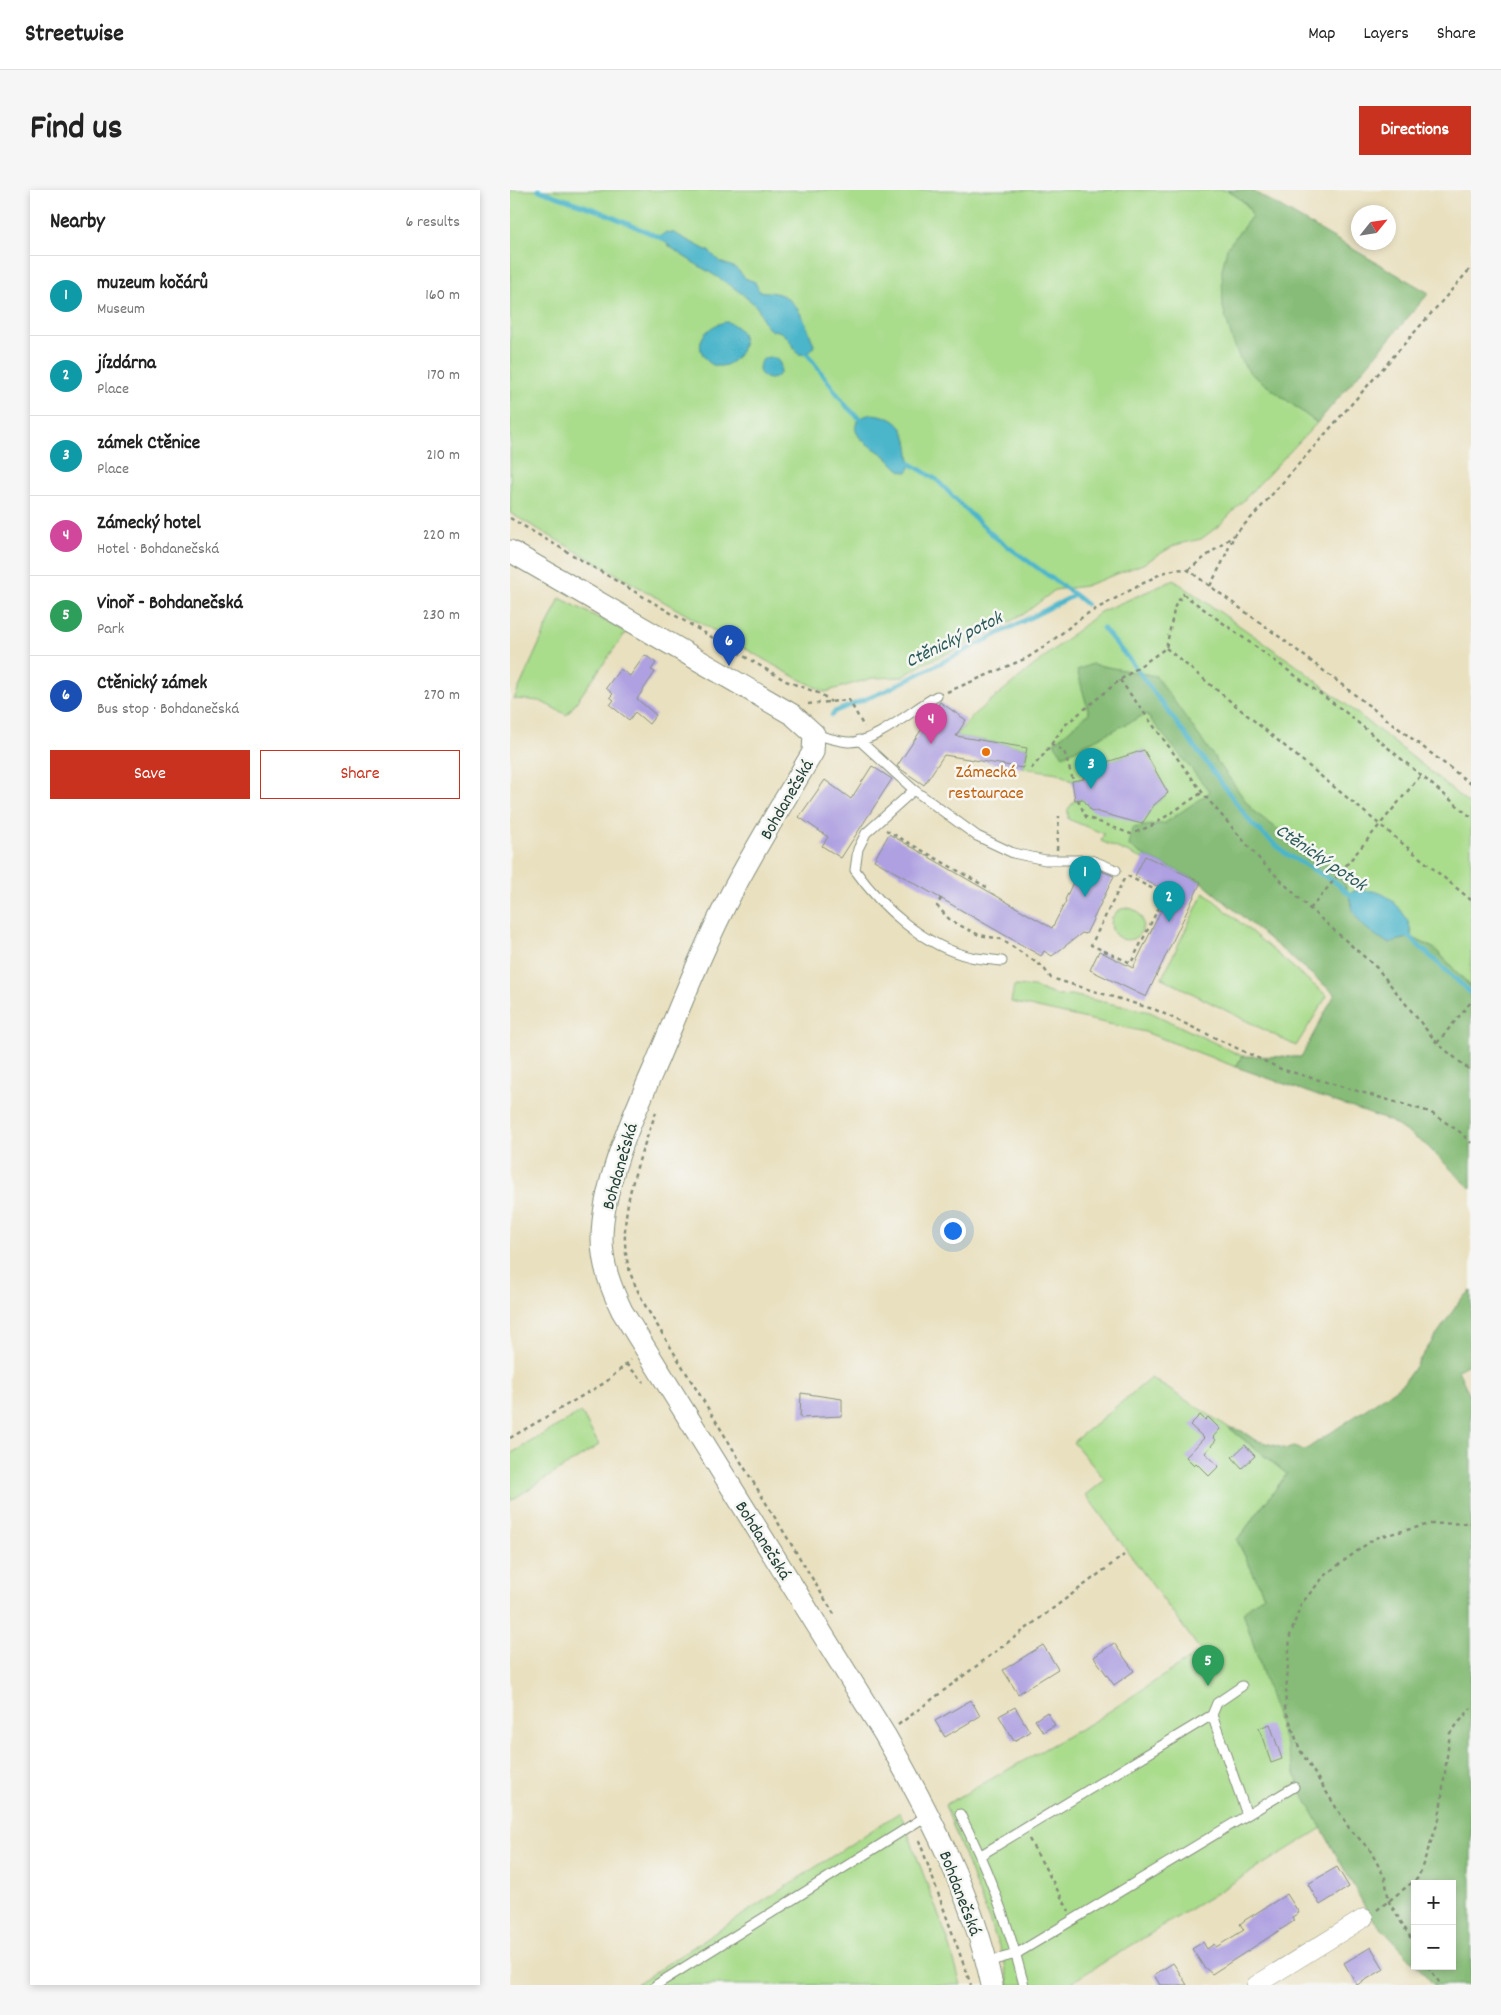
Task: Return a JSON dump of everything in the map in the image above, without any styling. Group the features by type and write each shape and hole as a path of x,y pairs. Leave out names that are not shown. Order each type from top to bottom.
{"street":[{"name":"Bohdanečská","path":"510,551 793,715 814,734 813,752 733,890 703,952 638,1104 614,1169 604,1212 602,1239 604,1265 610,1287 622,1311 885,1734 921,1819 954,1870 987,1962 992,1985"},
{"path":"1256,1985 1364,1918"}],"lane":[{"path":"814,734 850,742 869,737 896,723 937,696"},
{"path":"859,740 914,790 977,836 1013,852 1045,860 1091,860 1116,870"},
{"path":"914,790 866,833 858,849 855,870 894,914 927,939 970,956 1002,961"},
{"path":"981,1855 1212,1714 1217,1703 1242,1686"},
{"path":"1212,1714 1247,1815"},
{"path":"987,1962 1016,1954 1294,1787"},
{"path":"960,1814 981,1855 1016,1954 1024,1985"},
{"path":"656,1985 921,1819"}],"path":[{"path":"1188,570 1233,536 1471,268"},
{"path":"510,518 786,681 821,694 831,702"},
{"path":"1210,586 1233,536"},
{"path":"937,696 1027,658 1044,648 1085,616 1162,573 1177,569 1188,570 1471,784"},
{"path":"1031,769 1065,725 1120,680 1166,648 1175,606 1183,594 1344,711 1422,774 1471,817"},
{"path":"1166,648 1471,900"},
{"path":"1120,680 1203,792 1262,862 1310,909 1376,968 1437,1043 1471,1071"},
{"path":"851,702 869,737"},
{"path":"1052,744 1064,751 1074,780"},
{"path":"1310,909 1422,774"},
{"path":"1078,800 1086,817 1131,834 1153,824 1203,792"},
{"path":"1057,847 1059,816"},
{"path":"885,830 990,889"},
{"path":"1116,870 1126,875 1165,895 1131,963 1091,944 1126,875"},
{"path":"941,898 937,906 951,921 979,935 1001,939 1043,968 1051,978 1156,1010 1281,1068 1430,1112 1460,1132 1471,1143"},
{"path":"1437,1043 1471,1003"},
{"path":"658,1106 630,1194 626,1216 626,1252 630,1271 646,1307 834,1614"},
{"path":"510,1438 606,1382 644,1346"},
{"path":"626,1364 649,1389"},
{"path":"1411,1938 1389,1902 1385,1878 1370,1850 1349,1828 1300,1750 1285,1708 1290,1636 1301,1604 1326,1574 1375,1538 1430,1524 1471,1523"},
{"path":"885,1734 1124,1555"},
{"path":"1364,1918 1389,1902 1418,1878 1439,1819 1450,1733 1471,1708"},
{"path":"921,1819 971,1985"},
{"path":"1023,1829 1074,1920"},
{"path":"1431,1970 1441,1985"}],"green space":[{"path":"510,190 1227,190 1245,204 1252,216 1227,248 1289,402 1317,423 1220,525 1201,539 1175,545 1143,564 1085,586 1055,590 1024,614 964,646 925,663 902,677 872,678 825,692 784,671 510,513"},
{"path":"1227,190 1251,190 1351,248 1351,250 1355,250 1429,293 1317,423 1250,373 1240,359 1232,339 1223,308 1222,270 1227,248 1252,216 1239,198"},
{"path":"1174,580 1300,668 1471,806 1471,987 1435,949 1411,937 1412,930 1357,890 1349,893 1145,856 1143,859 1101,841 1104,834 1068,819 1068,809 1075,800 1083,799 1154,805 1168,793 1144,750 1082,770 1084,779 1072,781 1058,773 1023,768 1027,748 956,736 973,715 1100,612"},
{"path":"560,598 626,632 567,715 540,701 514,699"},
{"path":"1092,664 1156,676 1253,811 1340,874 1349,893 1351,907 1388,943 1411,937 1435,949 1471,987 1471,1189 1426,1145 1390,1121 1236,1067 1242,1056 1301,1057 1335,994 1201,882 1145,856 1129,846 1132,828 1165,823 1210,792 1146,714 1063,756 1054,743 1089,713 1077,670"},
{"path":"1204,892 1327,996 1296,1046 1162,978"},
{"path":"1127,908 1138,913 1143,924 1138,935 1127,940 1116,935 1111,924 1116,913"},
{"path":"1014,986 1034,987 1058,996 1071,995 1150,1012 1242,1056 1236,1067 1145,1032 1011,1002"},
{"path":"1471,1291 1471,1363 1458,1370 1471,1398 1471,1985 1434,1985 1421,1970 1456,1970 1456,1880 1411,1880 1411,1960 1370,1916 1300,1789 1243,1612 1264,1595 1237,1540 1287,1474 1228,1427 1242,1431 1255,1440 1287,1449 1293,1447 1305,1450 1403,1384 1461,1299"},
{"path":"1151,1378 1228,1427 1287,1474 1237,1540 1264,1595 1300,1789 1322,1828 1067,1985 1009,1985 1004,1959 945,1805 1096,1720 1201,1651 1086,1495 1105,1480 1073,1442"},
{"path":"581,1412 599,1445 510,1501 510,1454"},
{"path":"900,1812 948,1940 961,1985 635,1985"}],"water":[{"path":"666,232 674,233 710,252 720,262 736,268 745,278 755,282 759,291 777,293 786,297 801,315 814,345 813,348 807,355 798,354 785,335 768,327 757,307 743,294 670,247 659,237"},
{"path":"727,322 739,329 743,338 742,348 737,357 729,364 719,366 710,363 700,347 703,336 711,328"},
{"path":"766,357 774,357 781,364 781,372 774,379 766,379 759,372 759,364"},
{"path":"871,414 880,415 894,421 903,431 911,463 907,472 898,469 885,456 859,437 856,431 856,424 859,418"},
{"path":"1357,890 1375,891 1389,898 1401,910 1409,924 1411,937 1388,943 1361,924 1354,911 1349,893"}],"building":[{"path":"645,655 656,663 651,670 655,672 637,699 656,715 649,724 635,712 629,720 610,705 614,700 610,697 613,694 606,688 620,669 630,676"},
{"path":"940,702 966,720 956,736 1027,748 1023,768 944,755 924,785 899,768 897,766"},
{"path":"1144,750 1168,793 1154,805 1142,824 1091,810 1083,799 1075,800 1072,781 1084,779 1082,770"},
{"path":"872,766 892,779 841,858 822,846 828,837 799,817 825,780 851,799"},
{"path":"889,834 1052,928 1074,880 1080,883 1088,866 1114,876 1086,934 1082,933 1052,956 1044,951 1041,956 874,860"},
{"path":"1145,856 1201,882 1146,997 1090,970 1099,951 1133,968 1170,892 1135,876"},
{"path":"801,1393 842,1399 842,1416 800,1418"},
{"path":"1200,1415 1205,1420 1208,1417 1220,1429 1213,1437 1216,1440 1205,1453 1219,1466 1209,1476 1196,1463 1194,1465 1186,1457 1204,1438 1190,1425"},
{"path":"1245,1445 1255,1456 1242,1468 1232,1457"},
{"path":"1114,1643 1134,1671 1114,1685 1094,1657"},
{"path":"1043,1645 1058,1669 1018,1694 1003,1670"},
{"path":"971,1700 980,1716 945,1737 935,1721"},
{"path":"1015,1707 1030,1732 1014,1741 999,1716"},
{"path":"1047,1712 1055,1725 1043,1732 1035,1720"},
{"path":"1270,1724 1282,1759 1271,1763 1259,1728"},
{"path":"1337,1867 1349,1887 1320,1905 1308,1884"},
{"path":"1287,1894 1299,1913 1292,1917 1294,1921 1212,1974 1204,1967 1192,1949 1203,1942 1207,1949 1214,1944 1216,1947 1244,1930 1240,1924 1245,1920"},
{"path":"1371,1947 1384,1969 1357,1985 1344,1963"},
{"path":"1173,1963 1187,1985 1160,1985 1154,1975"}],"waterway":[{"path":"538,190 599,211 663,239"},
{"path":"805,351 847,407 863,422"},
{"path":"908,462 937,480 996,538 1075,595"},
{"name":"Ctěnický potok","path":"832,715 834,712 885,691 1075,595 1086,604"},
{"name":"Ctěnický potok","path":"1103,628 1132,663 1252,824 1286,854 1335,882 1353,897"},
{"name":"Ctěnický potok","path":"1406,934 1471,993"}],"place":[{"name":"Ctěnický zámek","path":"729,666"},
{"name":"Zámecký hotel","path":"931,744"},
{"name":"Zámecká restaurace","path":"986,752"},
{"name":"zámek Ctěnice","path":"1091,789"},
{"name":"muzeum kočárů","path":"1085,897"},
{"name":"jízdárna","path":"1169,922"},
{"name":"Vinoř - Bohdanečská","path":"1208,1686"}]}
